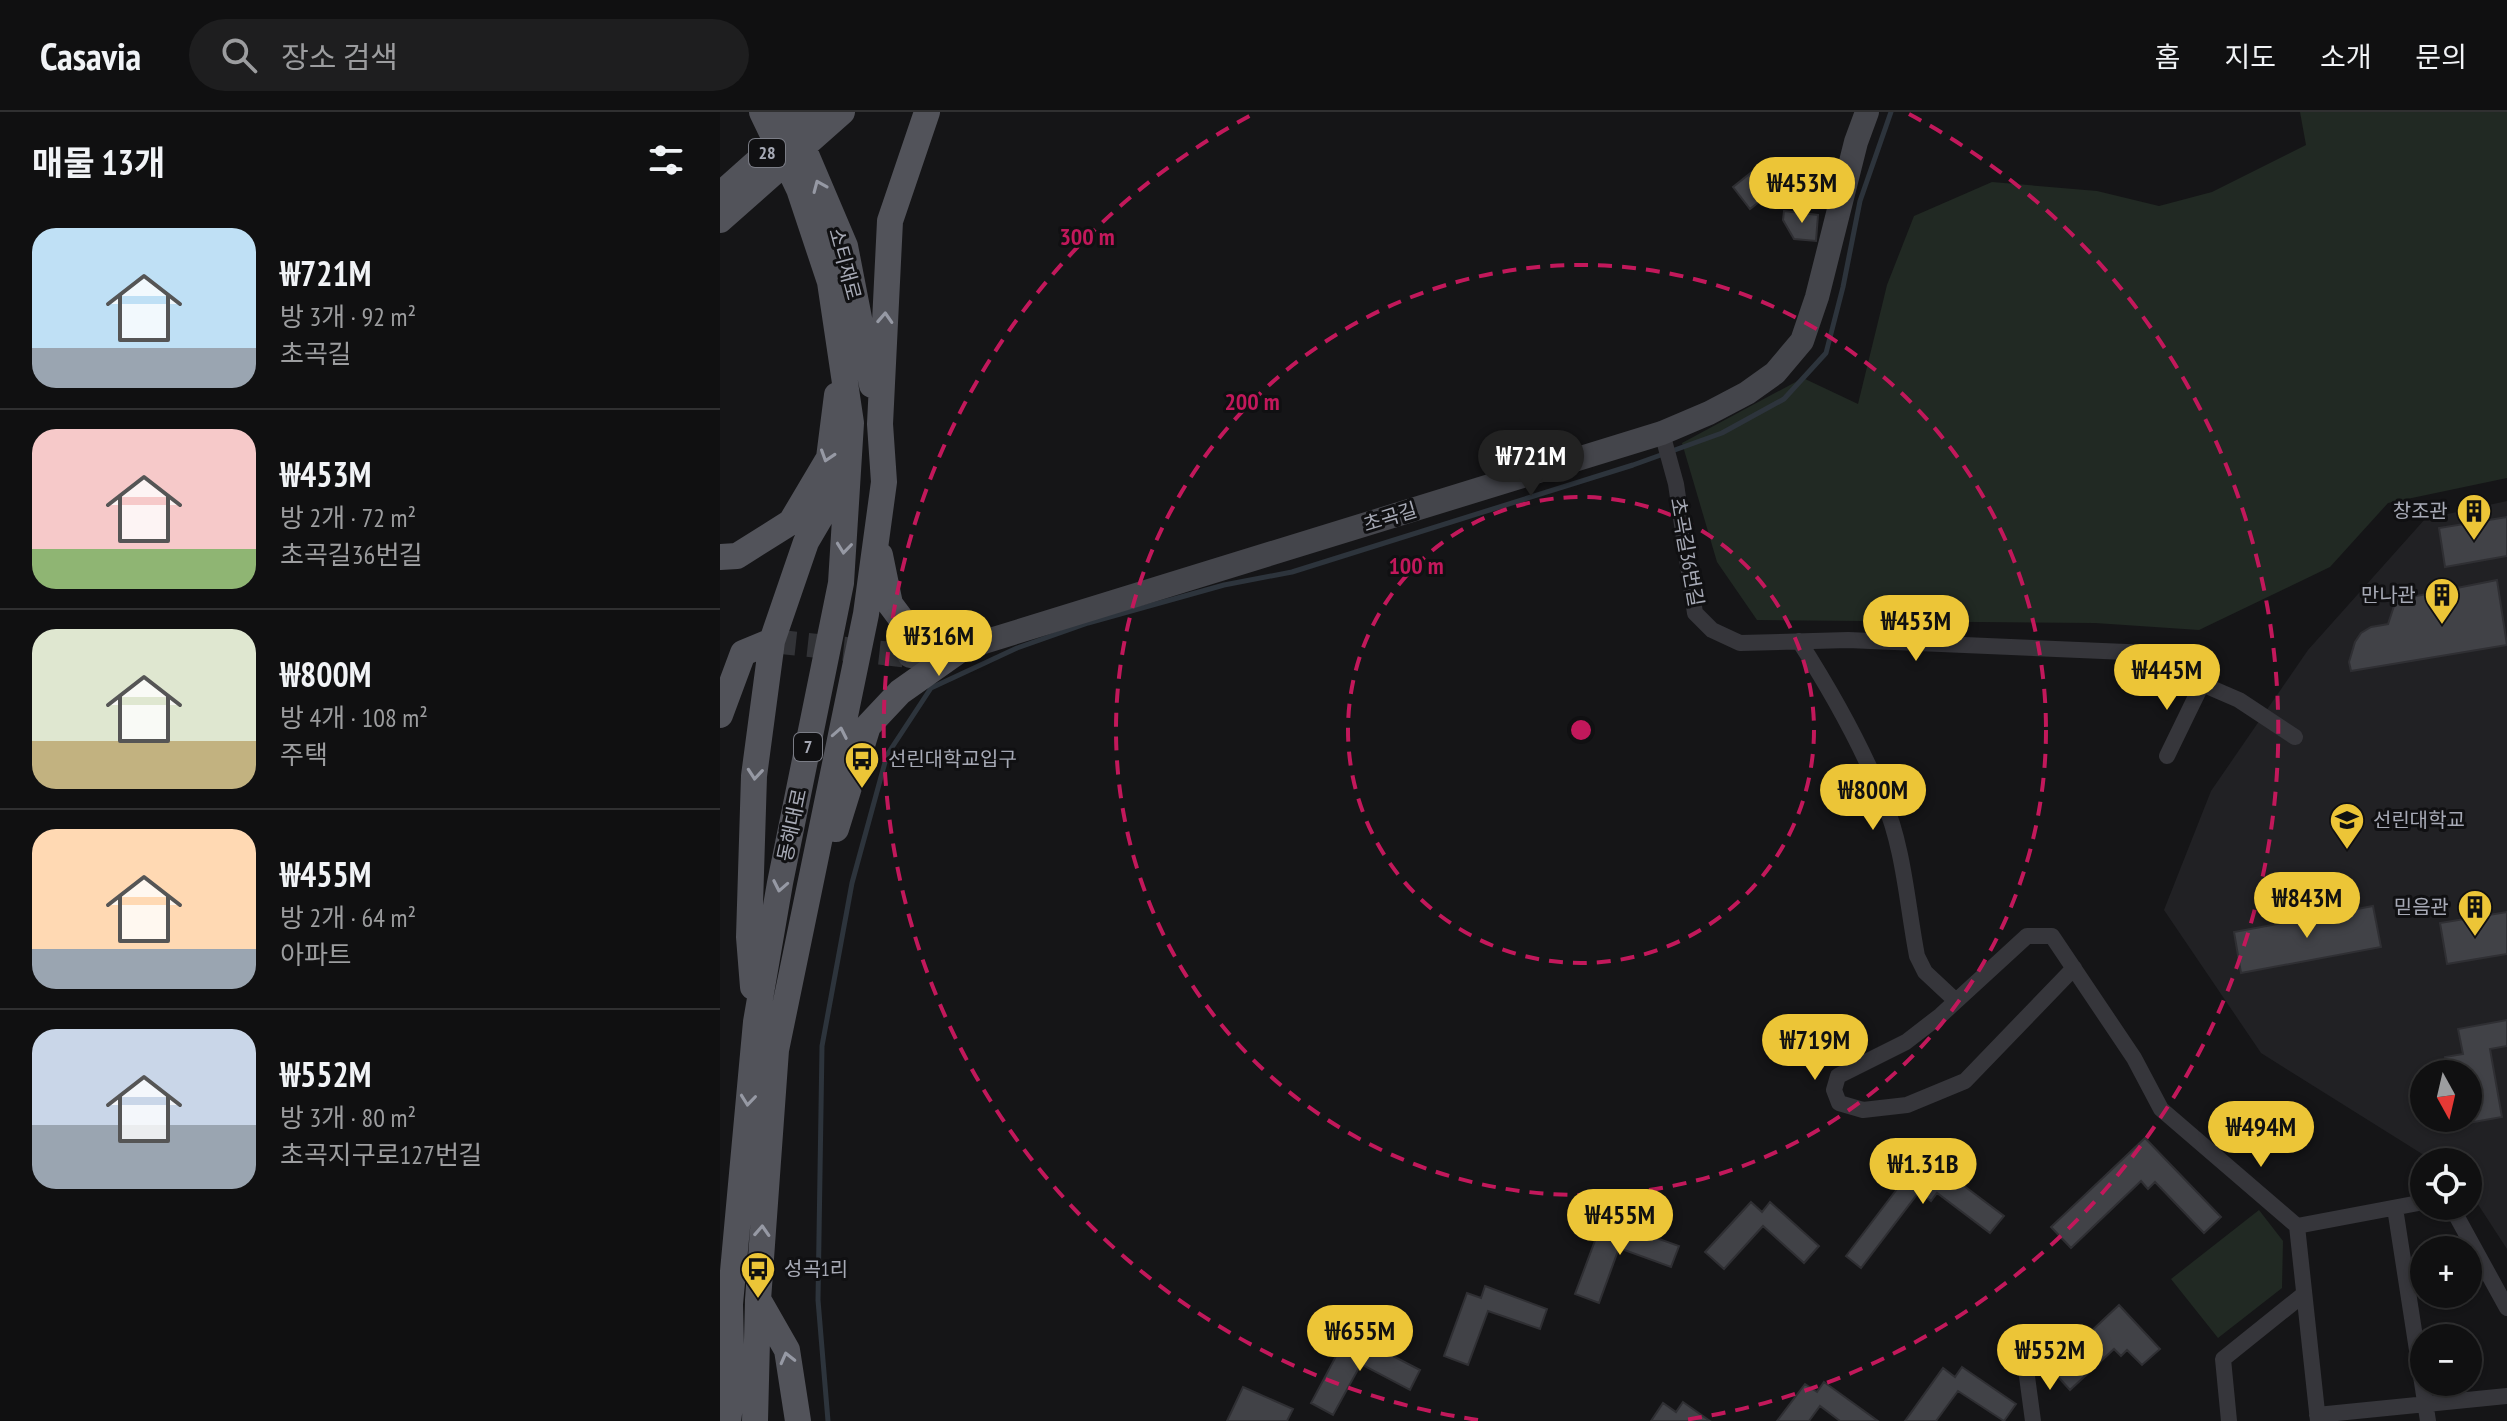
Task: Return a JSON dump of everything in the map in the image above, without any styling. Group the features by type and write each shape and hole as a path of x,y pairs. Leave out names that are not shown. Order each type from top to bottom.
{"main road":[{"name":"동해대로","path":"728,1421 732,1392 730,1304 756,1022 780,883 841,583 851,423 830,282 799,189 762,112"},
{"name":"소티재로","path":"788,112 845,246 880,424"},
{"name":"28","path":"721,211 813,112"},
{"path":"721,211 842,112"},
{"path":"880,424 890,221 927,112"},
{"path":"720,557 737,556 791,522 829,458 842,352"},
{"name":"동해대로","path":"755,1421 758,1300 776,1050 866,614 884,482 880,424"},
{"path":"756,1022 749,937 754,776 772,641 806,542 848,470"},
{"path":"875,534 890,604 905,624 961,649"},
{"path":"720,715 743,653 772,641"},
{"path":"799,947 868,726 900,692 961,649"},
{"path":"758,1300 787,1350 798,1421"}],"street":[{"name":"초곡길","path":"910,656 961,649 1664,440 1747,393 1775,373 1802,341 1817,297 1856,142 1867,112"},
{"name":"초곡길36번길","path":"1664,440 1676,484 1695,613 1712,630 1740,643 1848,640 2150,653 2202,684 2239,700 2295,737"},
{"path":"1799,641 1828,688 1884,800 1896,841 1917,956 1925,972 1956,1001"},
{"path":"2167,756 2202,684"},
{"path":"2074,968 1965,1081 1907,1105 1863,1110 1839,1103 1834,1090 1838,1076 1906,1042 2027,936 2052,936 2074,968 2134,1058 2161,1109 2297,1226 2318,1418 2425,1403 2507,1396"},
{"path":"2297,1226 2410,1205"},
{"path":"2395,1208 2428,1421"},
{"path":"2459,1220 2507,1308"},
{"path":"2229,1421 2223,1359 2304,1294"},
{"path":"2026,1369 2033,1421"}],"shaded area":[{"path":"2300,112 2507,112 2507,478 2388,503 2330,567 2199,630 2095,623 1757,620 1717,562 1682,443 1803,378 1858,404 1887,285 1914,216 1992,182 2097,191 2159,206 2212,192 2306,145"},
{"name":"선린대학교","path":"2507,501 2507,1249 2482,1211 2482,1148 2413,1148 2261,1053 2164,910 2211,791 2308,650 2425,519"},
{"path":"2259,1210 2283,1241 2282,1288 2218,1338 2171,1279"}],"building":[{"path":"1762,164 1779,186 1750,209 1733,187"},
{"path":"1784,211 1818,215 1816,241 1794,239 1783,220"},
{"name":"창조관","path":"2507,517 2507,556 2445,567 2439,528"},
{"name":"만나관","path":"2497,580 2507,645 2351,671 2349,662 2355,642 2361,633 2371,627 2388,624 2396,600"},
{"path":"2373,906 2381,947 2241,973 2234,932"},
{"name":"믿음관","path":"2507,912 2507,954 2447,964 2440,923"},
{"path":"2507,1020 2507,1046 2490,1049 2502,1117 2482,1121 2482,1060 2446,1060 2445,1057 2463,1054 2458,1029"},
{"path":"2145,1138 2221,1217 2204,1233 2155,1182 2148,1189 2141,1181 2071,1248 2051,1227"},
{"path":"1923,1155 2004,1216 1990,1233 1937,1193 1931,1201 1919,1192 1861,1268 1846,1256"},
{"path":"1751,1202 1762,1212 1770,1202 1819,1246 1804,1263 1763,1226 1724,1269 1705,1252"},
{"path":"1617,1224 1679,1246 1671,1267 1619,1248 1599,1303 1575,1294 1599,1230 1613,1235"},
{"path":"1485,1286 1547,1309 1540,1329 1488,1311 1468,1365 1444,1356 1467,1293 1481,1298"},
{"path":"2119,1305 2160,1349 2142,1365 2127,1350 2121,1356 2114,1349 2070,1390 2051,1369"},
{"path":"1362,1340 1420,1370 1410,1390 1361,1364 1333,1415 1311,1403 1343,1343 1356,1350"},
{"path":"1962,1367 2016,1404 2004,1421 1958,1391 1936,1421 1905,1421 1943,1368 1955,1377"},
{"path":"1824,1382 1878,1421 1840,1421 1820,1406 1809,1421 1777,1421 1805,1384 1817,1392"},
{"path":"1243,1387 1293,1409 1287,1421 1227,1421"},
{"path":"1683,1402 1710,1421 1651,1421 1663,1403 1676,1412"}],"waterway":[{"path":"828,1421 818,1300 822,1046 852,883 887,755 931,688 1017,648 1088,623 1224,585 1292,572 1633,465 1722,433 1784,399 1826,353 1860,201 1891,112"}],"tunnel":[{"path":"772,641 910,656"}],"place":[{"name":"창조관","path":"2474,542"},
{"name":"만나관","path":"2442,626"},
{"name":"선린대학교입구","path":"862,790"},
{"name":"선린대학교","path":"2347,851"},
{"name":"믿음관","path":"2475,938"},
{"name":"성곡1리","path":"758,1300"}]}
